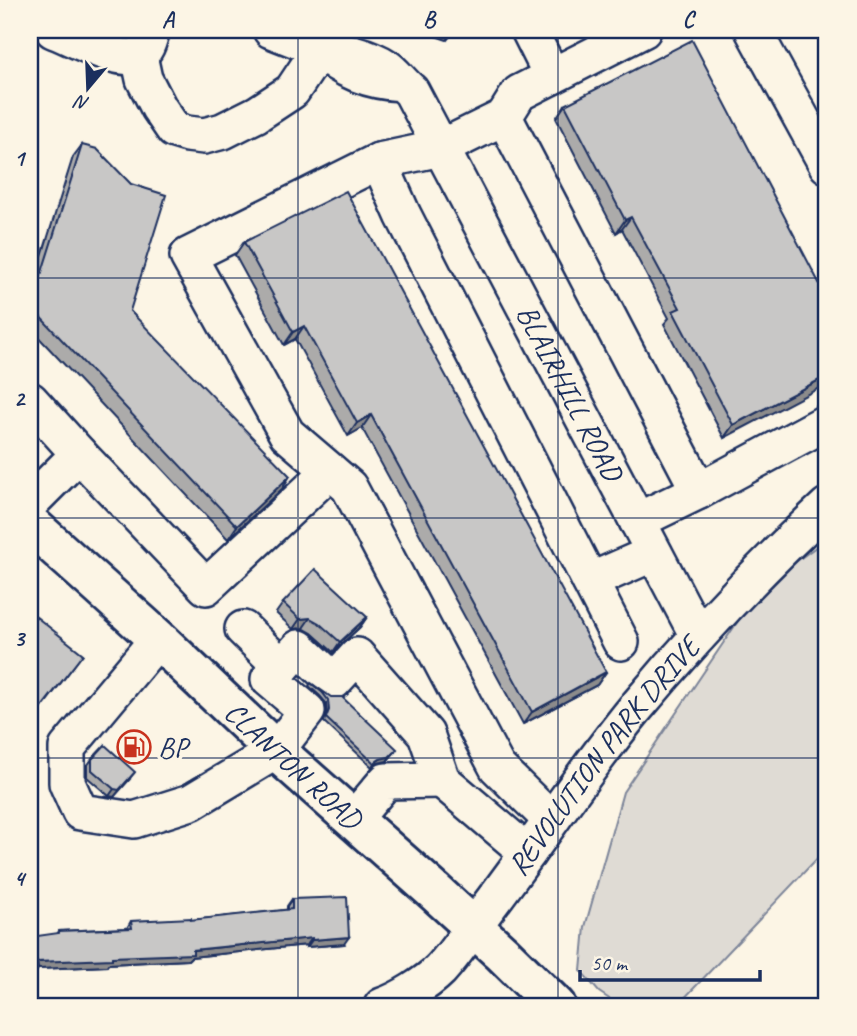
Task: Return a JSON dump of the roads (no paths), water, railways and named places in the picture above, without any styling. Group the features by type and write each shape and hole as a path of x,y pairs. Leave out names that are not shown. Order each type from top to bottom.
{"main road":[{"name":"CLANTON ROAD","path":"30,524 158,639 276,751 502,953 556,1006"}],"street":[{"path":"53,30 117,57 128,58 146,43"},
{"name":"BLAIRHILL ROAD","path":"271,30 320,49 336,48 374,61 387,68 411,91 698,636"},
{"path":"529,30 552,76"},
{"path":"551,820 496,767 349,487 287,434 188,256 379,161 441,148 505,117 519,93 643,30"},
{"path":"754,30 827,165"},
{"path":"146,43 144,79 159,108 173,130 204,136 234,126 292,91 320,49"},
{"path":"505,117 699,491"},
{"path":"379,161 403,215 621,642"},
{"path":"30,400 206,587 330,471"},
{"path":"637,521 827,422"},
{"path":"30,503 79,454"},
{"name":"REVOLUTION PARK DRIVE","path":"382,1006 391,1003 440,970 632,712 743,587 827,506"},
{"path":"590,581 654,553"},
{"path":"243,629 282,667"},
{"path":"158,639 66,748 67,783 80,813 135,820 191,802 276,751 307,711 269,679 299,648 334,681 357,656 426,734 442,780 528,853"},
{"path":"353,820 386,781 442,780"}],"place":[{"name":"BP","path":"134,747"}]}
